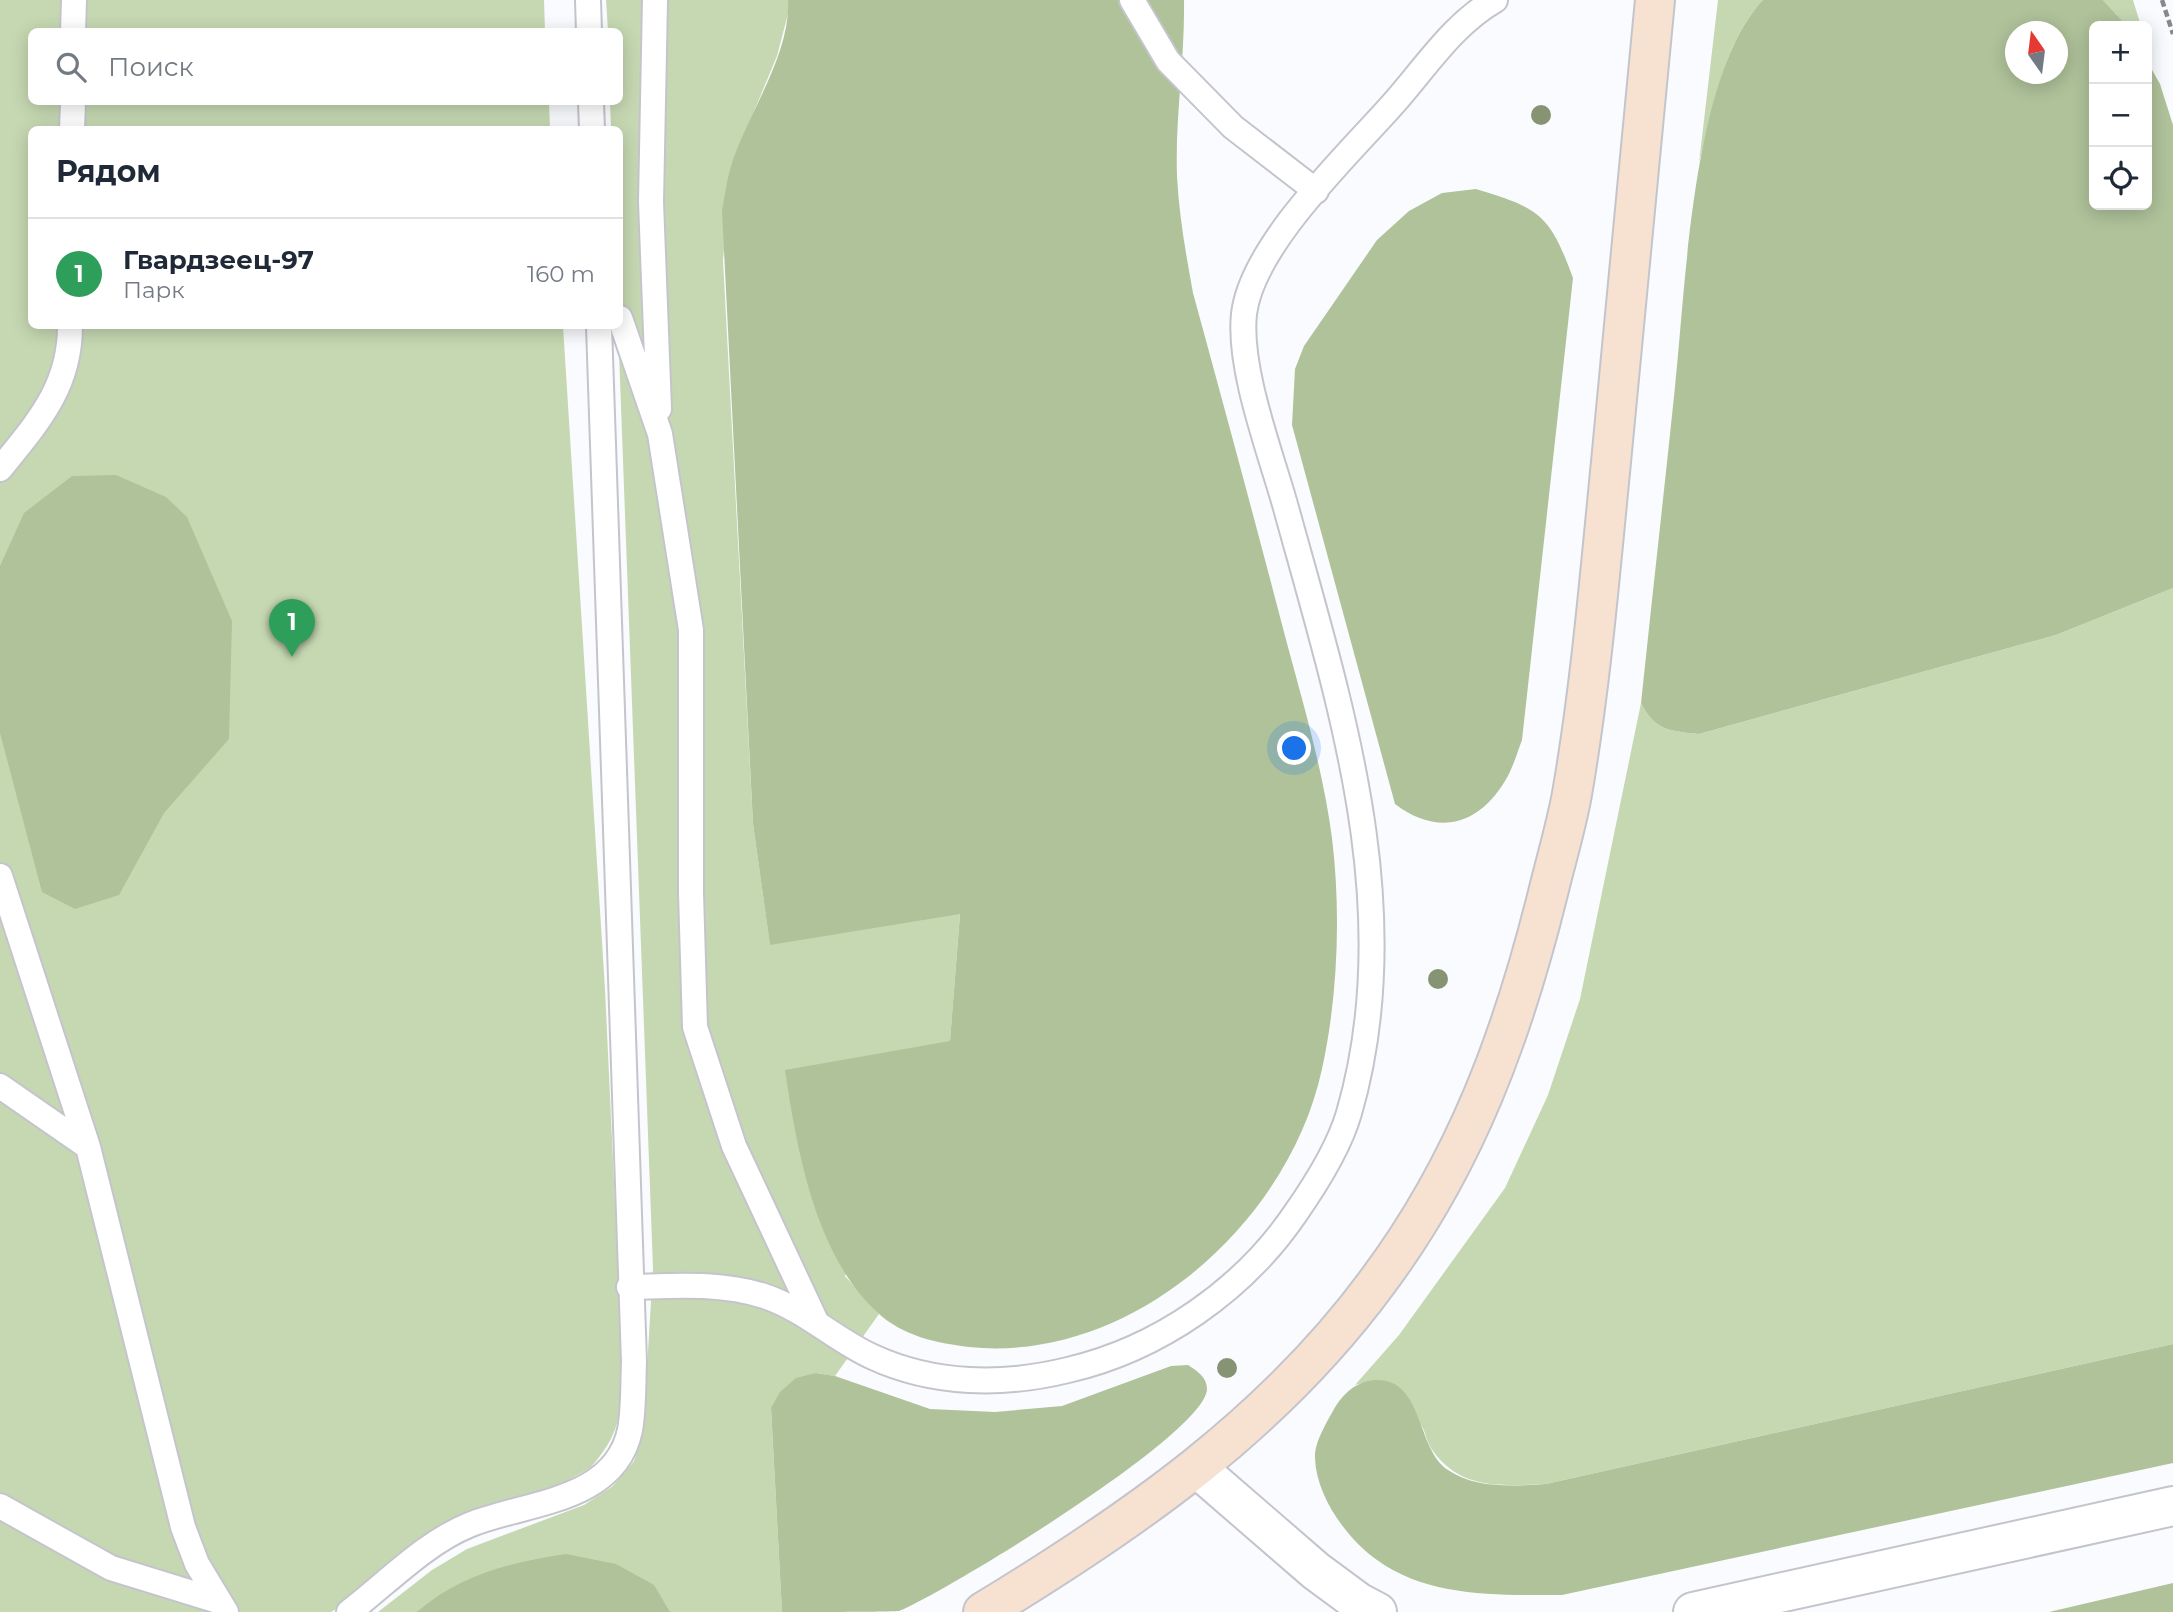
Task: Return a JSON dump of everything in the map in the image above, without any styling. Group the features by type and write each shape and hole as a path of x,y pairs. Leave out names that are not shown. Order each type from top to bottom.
{"street":[{"path":"983,1612 1086,1550 1197,1468 1296,1378 1379,1281 1447,1175 1499,1063 1537,937 1572,798 1591,670 1655,0"},
{"path":"1197,1468 1316,1571 1358,1602 1377,1612"},
{"path":"1693,1612 2173,1506"}],"lane":[{"path":"73,28 74,0"},
{"path":"588,0 589,28"},
{"path":"655,0 651,202 660,434 691,630 691,893 695,1027 734,1146 815,1319"},
{"path":"1132,0 1168,61 1233,127 1316,191"},
{"path":"629,1287 716,1285 765,1296 815,1319 871,1356 931,1377 1000,1381 1070,1370 1151,1340 1219,1297 1273,1247 1316,1184 1348,1117 1367,1030 1372,936 1367,842 1343,726 1252,386 1243,335 1244,309 1254,279 1274,246 1316,191 1470,13 1495,0"},
{"path":"72,126 73,105"},
{"path":"591,105 592,126"},
{"path":"623,327 660,434"},
{"path":"0,469 41,418 61,383 70,344 70,329"},
{"path":"349,1612 440,1541 478,1521 558,1499 592,1485 617,1461 629,1433 633,1401 598,329"},
{"path":"0,876 88,1147 183,1527 197,1564 222,1606"},
{"path":"0,1086 88,1147"},
{"path":"0,1506 111,1568 222,1606"}],"path":[{"path":"2162,0 2173,34"}],"green space":[{"path":"0,0 544,0 545,28 28,28 28,105 549,105 550,126 28,126 28,329 563,329 605,989 623,1374 617,1425 607,1446 590,1468 331,1612 0,1612"},
{"path":"606,0 788,0 789,10 777,56 732,164 723,260 753,824 770,944 960,913 950,1042 845,1276 879,1314 835,1376 816,1373 771,1408 782,1612 378,1612 432,1570 467,1549 584,1505 613,1486 634,1461 643,1433 653,1269 618,329 623,329 623,126 611,126 610,105 623,105 623,28 608,28"},
{"path":"788,0 1184,0 1177,154 1183,235 1193,293 1309,725 1328,810 1335,866 1337,924 1332,1013 1322,1069 1304,1126 1276,1180 1239,1229 1194,1272 1143,1307 1088,1332 1029,1346 969,1347 944,1343 909,1333 878,1313 856,1289 824,1232 803,1167 790,1101 785,1070 950,1041 960,914 770,945 753,824 722,211 732,163 783,41"},
{"path":"1718,0 1763,0 1749,17 1729,56 1699,163"},
{"path":"1763,0 2103,0 2122,21 2089,21 2089,210 2152,210 2152,70 2160,84 2173,125 2173,588 2056,635 1699,734 1664,728 1652,719 1641,703 1689,240 1696,183 1721,78 1739,34"},
{"path":"2103,0 2133,0 2139,21 2122,21"},
{"path":"1476,189 1515,202 1540,217 1557,240 1573,278 1522,740 1508,776 1494,796 1469,816 1441,823 1411,814 1395,804 1292,425 1295,369 1304,346 1377,240 1409,211 1442,193"},
{"path":"116,475 166,497 187,517 232,621 229,739 164,813 119,895 75,909 42,892 0,733 0,566 24,513 72,476"},
{"path":"2173,588 2173,1344 1546,1484 1498,1485 1469,1479 1456,1473 1433,1451 1414,1416 1376,1380 1355,1385 1399,1335 1505,1188 1548,1095 1580,999 1641,703 1652,719 1664,728 1699,734 2056,635"},
{"path":"2173,1344 2173,1463 1562,1595 1466,1592 1419,1582 1397,1572 1377,1560 1344,1529 1321,1487 1315,1458 1322,1433 1342,1398 1362,1383 1376,1380 1392,1383 1403,1391 1411,1402 1430,1447 1448,1470 1483,1483 1534,1485"},
{"path":"1188,1365 1201,1375 1207,1385 1195,1411 1165,1440 1122,1474 1017,1544 899,1611 782,1612 771,1408 780,1392 796,1378 816,1373 835,1376 930,1409 995,1412 1062,1406 1171,1366"},
{"path":"566,1554 616,1564 654,1585 670,1612 417,1612 450,1588 468,1579 506,1566"},
{"path":"2173,1583 2173,1612 2049,1612"}],"place":[{"name":"Гвардзеец-97","path":"292,657"}]}
